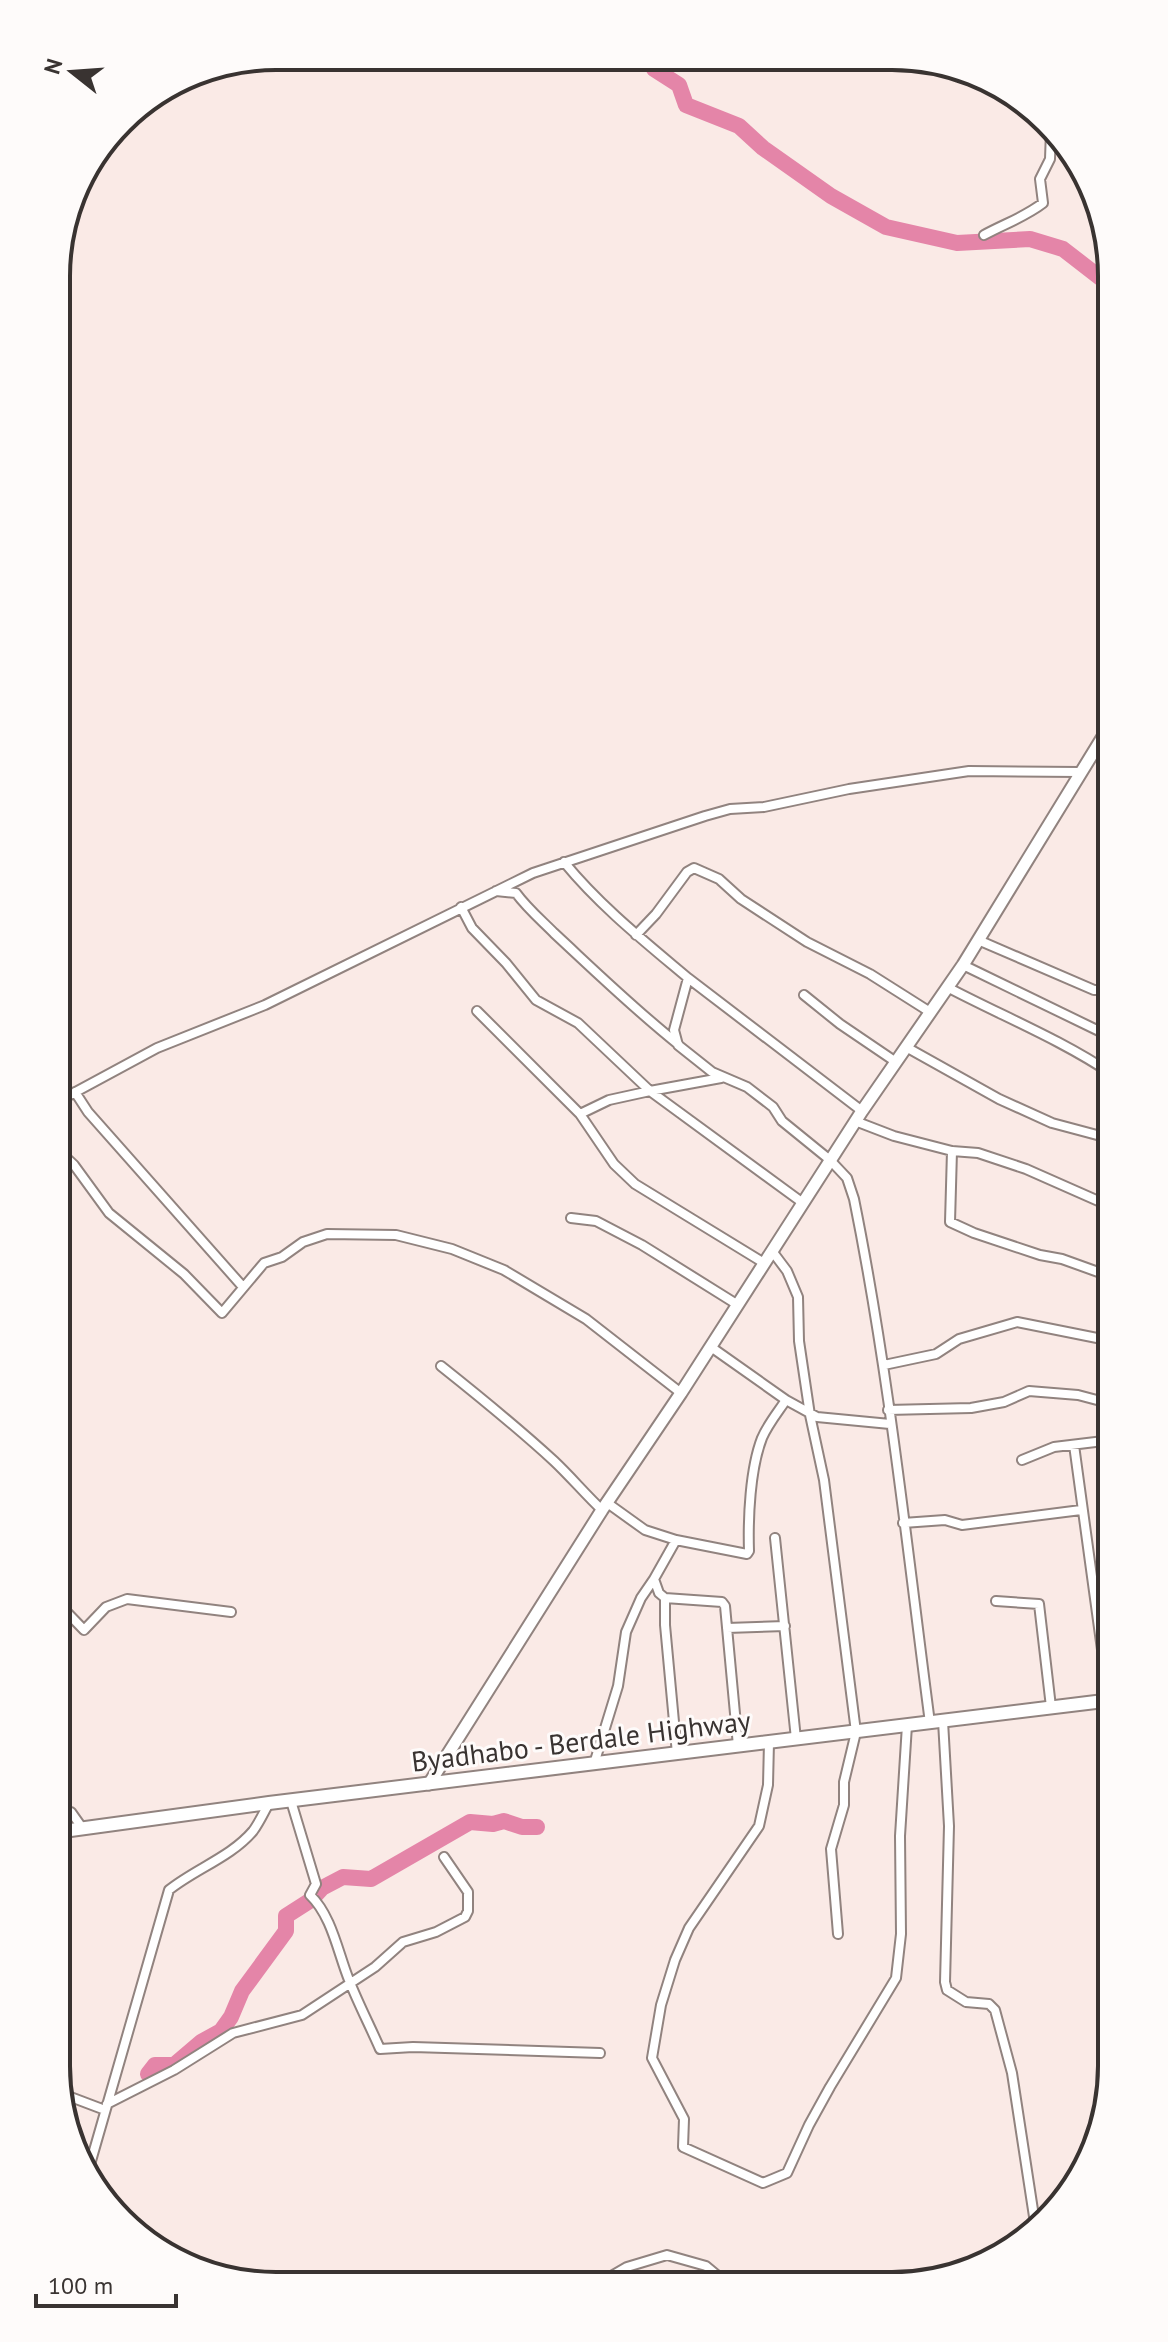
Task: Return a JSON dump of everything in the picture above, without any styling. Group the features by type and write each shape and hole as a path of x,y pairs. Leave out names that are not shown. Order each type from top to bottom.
{"main road":[{"name":"Byadhabo - Berdale Highway","path":"70,1830 269,1803 1098,1701"}],"street":[{"path":"984,235 1006,222 1027,215 1043,203 1040,179 1050,159 1051,145"},
{"path":"429,1784 604,1506 711,1347 858,1116 963,965 1098,743"},
{"path":"70,1095 157,1048 265,1005 461,907 564,862 730,809 764,807 849,789 969,771 1079,772"},
{"path":"564,862 587,890 636,935 858,1116 894,1136 952,1151 978,1153 1026,1169 1098,1201"},
{"path":"636,935 687,872 694,868 704,870 741,899 807,942 870,974 930,1012"},
{"path":"496,891 516,893 527,908 571,950 678,1045 712,1072 747,1087 773,1107 782,1121 847,1178 854,1199 884,1365 903,1523 936,1722 949,1826 945,1982 947,1990 966,2002 989,2004 995,2010 1014,2088 1033,2216"},
{"path":"461,907 472,928 536,1000 578,1023 650,1091 803,1203"},
{"path":"978,940 1098,990"},
{"path":"963,965 1098,1031"},
{"path":"678,1045 674,1030 688,978"},
{"path":"947,987 993,1012 1076,1049 1098,1064"},
{"path":"804,995 896,1062"},
{"path":"477,1011 580,1114 614,1164 635,1184 764,1263"},
{"path":"906,1047 999,1099 1052,1123 1098,1135"},
{"path":"580,1114 609,1100 723,1077"},
{"path":"75,1092 88,1112 243,1287"},
{"path":"952,1151 950,1222 974,1233 1098,1272"},
{"path":"70,1161 109,1213 184,1274 222,1313 264,1263 282,1257 303,1242 327,1234 396,1235 452,1249 504,1270 586,1319 681,1393"},
{"path":"571,1218 596,1221 642,1245 738,1305"},
{"path":"772,1251 787,1271 798,1297 799,1341 824,1480 856,1732 844,1782 844,1805 831,1849 838,1934"},
{"path":"884,1365 936,1354 959,1339 1017,1322 1098,1338"},
{"path":"711,1347 810,1415 890,1424"},
{"path":"441,1366 510,1421 574,1484 604,1506 645,1530 676,1540 747,1554 748,1522 761,1440 786,1400"},
{"path":"888,1410 971,1408 1004,1402 1029,1391 1078,1395 1098,1400"},
{"path":"1022,1460 1054,1447 1098,1442"},
{"path":"1074,1445 1098,1621"},
{"path":"903,1523 945,1520 962,1525 1081,1510"},
{"path":"775,1538 796,1739"},
{"path":"594,1764 618,1686 626,1632 641,1598 676,1540"},
{"path":"654,1579 659,1593 665,1598 722,1602 725,1606 738,1746"},
{"path":"665,1598 677,1754"},
{"path":"70,1616 84,1630 106,1607 127,1599 231,1612"},
{"path":"996,1601 1039,1604 1051,1707"},
{"path":"727,1628 785,1626"},
{"path":"769,1742 768,1785 759,1826 689,1928 661,2005 652,2058 684,2119 683,2147 763,2183 787,2173 830,2087 896,1978 901,1934 900,1836 907,1725"},
{"path":"291,1801 316,1884 313,1898 331,1931 380,2049 413,2047 600,2053"},
{"path":"92,2158 169,1890 189,1874 236,1847 254,1830 269,1803"},
{"path":"70,1812 83,1829"},
{"path":"73,2097 106,2107 233,2033 302,2015 387,1959 403,1942 436,1932 465,1917 468,1892 444,1857"},
{"path":"618,2272 667,2255 706,2266 713,2272"}],"waterway":[{"path":"656,70 679,85 686,105 739,126 763,148 831,196 886,227 957,243 1030,239 1063,249 1098,276"},
{"path":"148,2074 155,2065 174,2065 201,2042 221,2031 242,1991 286,1931 286,1916 311,1900 322,1888 343,1877 371,1879 470,1822 493,1824 504,1821 522,1827 537,1827"}]}
